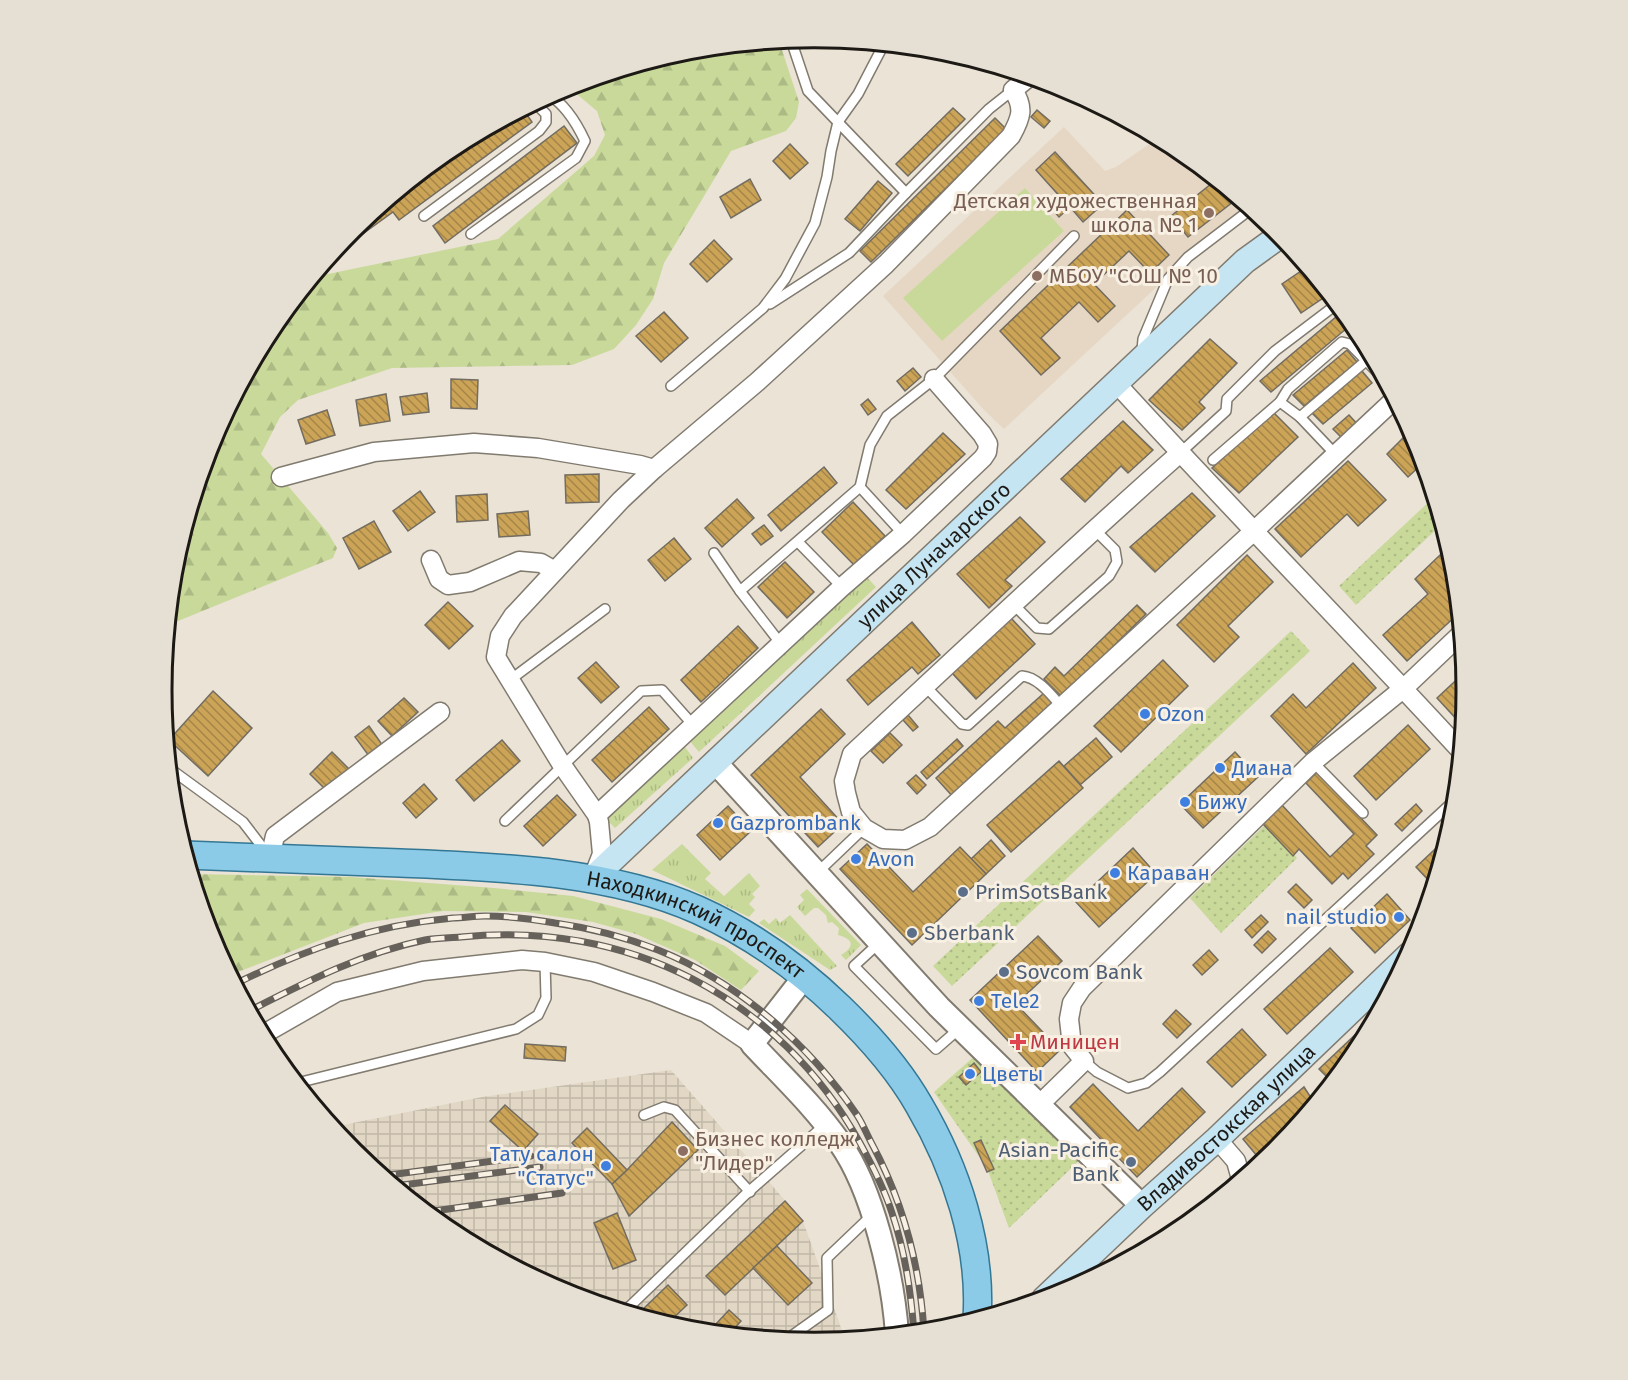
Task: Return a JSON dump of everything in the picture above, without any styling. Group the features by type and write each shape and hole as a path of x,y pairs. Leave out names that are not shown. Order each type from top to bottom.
{"main road":[{"name":"улица Луначарского","path":"592,879 1245,261 1273,241"},
{"name":"Находкинский проспект","path":"194,855 475,866 592,879 635,889 697,909 753,939 779,956 829,996 883,1052 909,1088 933,1128 960,1196 972,1241 977,1275 977,1311"},
{"name":"Владивостокская улица","path":"1062,1282 1217,1139 1391,973"}],"street":[{"path":"592,879 602,854 597,815 562,765 496,657 500,636 513,616 621,500 757,382 886,264 1011,136 1019,122 1021,111 1019,99 1013,90 1022,83"},
{"path":"597,815 983,458 988,444 982,434 934,379"},
{"path":"1116,382 1454,743"},
{"path":"1180,453 1094,529 852,754 844,781 851,812 864,828 883,839 904,840 930,827 1389,405"},
{"path":"280,477 374,452 474,443 538,448 654,469"},
{"path":"431,560 439,579 448,585 470,582 519,561 541,563 555,571"},
{"path":"1039,1105 1084,1061 1072,1046 1069,1020 1072,1003 1082,988 1313,762 1404,688 1454,640"},
{"path":"270,858 275,836 440,712"},
{"path":"715,762 879,943 960,1028 1142,1206"},
{"path":"270,1030 337,992 423,971 522,960 545,962 594,972 706,1013 752,1044 826,1124 841,1145 858,1174 873,1214 887,1265 897,1327"},
{"path":"752,1044 805,976"},
{"path":"1217,1139 1236,1161 1239,1171"}],"lane":[{"path":"794,48 808,91 906,193"},
{"path":"763,308 785,279 815,223 838,122 858,94 880,51"},
{"path":"670,386 763,308 849,253 989,109 1013,90"},
{"path":"471,234 576,158 585,141 578,126 558,101"},
{"path":"424,216 539,131 546,122 546,114 541,109"},
{"path":"1141,359 1143,339 1167,279 1188,257 1244,214"},
{"path":"740,591 860,487 870,445 887,416 934,379 1074,236"},
{"path":"1180,453 1226,411 1227,399 1275,351 1330,309"},
{"path":"1213,460 1280,402 1288,389 1342,342 1358,349"},
{"path":"1300,417 1364,359"},
{"path":"1280,402 1300,417 1336,455"},
{"path":"860,487 903,534"},
{"path":"1014,605 1037,628 1049,629 1109,576 1117,562 1115,550 1094,529"},
{"path":"798,542 842,587"},
{"path":"714,553 781,644"},
{"path":"510,681 605,609"},
{"path":"925,686 962,724 968,724 1022,676 1029,676 1036,681 1062,707"},
{"path":"505,821 641,691 662,690 694,726"},
{"path":"1313,762 1363,813"},
{"path":"177,774 243,822 270,858"},
{"path":"1084,1061 1097,1072 1128,1088 1146,1083 1445,809"},
{"path":"816,874 864,828"},
{"path":"879,943 854,966 936,1049 960,1028"},
{"path":"305,1081 516,1029 538,1015 546,998 545,962"},
{"path":"644,1115 663,1107 675,1110 750,1192"},
{"path":"631,1305 750,1192 826,1124"},
{"path":"798,1332 828,1310 827,1258 873,1214"}],"shaded area":[{"name":"МБОУ \"СОШ № 10","path":"1064,127 1105,171 1116,167 1150,143 1205,181 1249,218 1191,255 1004,429 985,411 883,296"},
{"path":"671,1070 803,1221 842,1331 772,1331 689,1320 608,1298 568,1283 530,1266 457,1224 391,1173 342,1125 482,1097"}],"green space":[{"path":"772,49 782,49 799,102 796,118 786,131 731,151 664,263 653,299 636,325 614,349 572,365 392,368 298,400 280,417 261,454 328,533 337,548 333,558 175,622 184,565 194,524 221,444 238,406 280,333 326,273 498,239 594,156 605,135 597,111 576,94 608,82 689,60"},
{"path":"1025,188 1064,231 942,341 903,298"},
{"path":"1428,503 1435,530 1356,605 1339,586"},
{"path":"864,574 876,587 699,752 688,739"},
{"path":"1291,631 1310,651 952,986 933,966"},
{"path":"682,743 693,758 615,828 608,821 608,813"},
{"path":"1268,822 1297,858 1221,933 1190,898"},
{"path":"682,844 711,873 705,879 724,896 749,873 760,886 752,894 755,897 749,904 755,910 749,917 652,870"},
{"path":"199,874 351,877 573,896 661,919 725,946 759,971 741,990 695,960 636,934 593,922 526,912 443,911 364,923 237,972 221,936"},
{"path":"807,889 861,945 846,960 841,955 849,949 851,943 838,935 839,928 832,922 828,923 826,915 818,908 814,908 805,916 797,907 804,900 800,895"},
{"path":"790,915 837,966 830,970 759,923 764,919 769,924 776,918 780,923"},
{"path":"977,1054 1084,1156 1009,1228 987,1168 934,1092"}],"building":[{"path":"953,108 965,119 908,176 896,164"},
{"path":"1037,110 1050,121 1044,128 1031,117"},
{"path":"527,115 532,122 399,220 393,212 360,236 391,207 457,156"},
{"path":"995,118 1006,129 871,262 860,251"},
{"path":"564,126 577,143 445,243 433,226"},
{"path":"790,144 808,163 790,179 773,161"},
{"path":"1055,152 1103,204 1083,222 1070,207 1059,217 1053,210 1063,200 1036,170"},
{"path":"750,179 761,200 731,218 720,197"},
{"path":"878,181 892,193 860,231 845,219"},
{"path":"1210,185 1232,203 1188,237 1171,216"},
{"path":"1127,210 1169,255 1150,273 1129,251 1094,284 1115,306 1098,322 1079,302 1041,338 1060,358 1041,375 1000,331"},
{"path":"714,240 732,259 707,282 690,264"},
{"path":"1301,271 1323,298 1301,313 1282,284"},
{"path":"664,312 688,338 661,362 636,336"},
{"path":"1336,317 1345,329 1271,392 1260,381"},
{"path":"1210,339 1237,363 1199,402 1205,408 1182,430 1149,400"},
{"path":"1347,350 1357,362 1304,406 1293,395"},
{"path":"913,368 921,377 905,391 897,381"},
{"path":"1362,371 1372,383 1323,424 1312,413"},
{"path":"451,379 478,380 477,409 451,408"},
{"path":"427,393 429,412 403,415 400,397"},
{"path":"386,394 390,421 360,426 356,400"},
{"path":"868,399 876,409 868,415 861,405"},
{"path":"327,410 335,435 306,444 298,420"},
{"path":"1273,412 1298,437 1239,493 1212,468"},
{"path":"1349,415 1360,427 1344,440 1333,429"},
{"path":"1123,421 1153,450 1128,473 1121,466 1085,502 1061,479"},
{"path":"943,433 965,454 906,509 886,490"},
{"path":"1404,437 1416,469 1408,477 1387,454"},
{"path":"1348,461 1386,500 1358,526 1347,514 1301,557 1275,529"},
{"path":"824,467 837,483 781,531 768,515"},
{"path":"599,474 599,502 566,503 565,475"},
{"path":"420,491 435,512 408,531 393,511"},
{"path":"1192,493 1215,516 1155,572 1130,547"},
{"path":"487,494 488,520 457,522 456,496"},
{"path":"737,499 754,518 722,547 705,528"},
{"path":"853,502 885,536 854,565 822,532"},
{"path":"528,511 530,535 499,537 497,514"},
{"path":"1020,517 1045,542 1005,580 1012,586 989,608 957,574"},
{"path":"374,521 391,552 359,569 343,538"},
{"path":"764,525 773,536 761,545 752,534"},
{"path":"674,538 691,559 665,581 648,560"},
{"path":"1247,555 1273,582 1228,626 1239,637 1214,662 1177,625"},
{"path":"1440,555 1442,557 1452,619 1407,661 1383,635 1428,594 1415,579"},
{"path":"785,562 814,592 787,618 758,587"},
{"path":"448,602 473,626 449,649 425,625"},
{"path":"1137,605 1146,614 1074,685 1066,701 1044,679 1055,667 1064,676"},
{"path":"1011,618 1035,644 976,699 952,673"},
{"path":"912,622 940,655 918,674 912,667 868,705 847,680"},
{"path":"738,626 758,648 701,702 681,680"},
{"path":"1163,660 1188,686 1121,752 1094,726"},
{"path":"596,662 619,687 601,703 578,678"},
{"path":"1353,663 1376,688 1306,754 1271,716 1293,694 1306,708"},
{"path":"1456,681 1455,718 1437,698"},
{"path":"213,691 252,728 208,776 174,745 173,735"},
{"path":"1044,693 1055,706 954,798 936,778 998,721 1005,728"},
{"path":"404,698 418,712 392,736 378,721"},
{"path":"649,707 669,729 612,782 592,760"},
{"path":"821,709 845,734 800,777 843,824 818,847 751,775"},
{"path":"908,715 918,727 913,731 903,720"},
{"path":"1408,725 1430,749 1376,800 1354,776"},
{"path":"369,726 383,746 369,756 355,737"},
{"path":"890,733 902,745 883,763 871,751"},
{"path":"1096,738 1112,757 1080,785 1064,766"},
{"path":"957,739 963,746 927,779 921,772"},
{"path":"502,740 520,761 474,801 456,780"},
{"path":"332,752 350,770 328,792 310,774"},
{"path":"1235,752 1258,777 1203,828 1180,804"},
{"path":"1059,761 1083,788 1011,852 987,825"},
{"path":"1317,772 1377,835 1366,846 1374,854 1348,879 1343,873 1332,884 1299,849 1293,856 1263,824 1282,805 1330,857 1354,834 1306,783"},
{"path":"916,775 926,785 917,794 907,783"},
{"path":"424,784 437,799 416,818 403,803"},
{"path":"557,795 576,815 543,846 524,826"},
{"path":"1416,804 1422,811 1402,831 1395,824"},
{"path":"728,806 751,831 720,860 697,835"},
{"path":"991,840 1005,856 986,874 971,859"},
{"path":"867,844 913,892 960,847 986,874 912,945 840,869"},
{"path":"1133,848 1156,874 1099,927 1076,902"},
{"path":"1436,848 1427,879 1416,867"},
{"path":"1296,884 1312,900 1304,908 1288,892"},
{"path":"1387,894 1410,920 1375,953 1351,928"},
{"path":"1261,915 1268,922 1252,938 1245,930"},
{"path":"1268,931 1276,939 1262,953 1254,945"},
{"path":"1038,936 1062,961 1016,1004 1060,1050 1037,1072 970,1000"},
{"path":"1330,948 1353,972 1287,1034 1264,1009"},
{"path":"1209,950 1218,960 1202,975 1193,965"},
{"path":"1176,1010 1191,1024 1177,1038 1163,1024"},
{"path":"1242,1029 1266,1055 1232,1087 1207,1062"},
{"path":"1356,1034 1326,1076 1319,1069"},
{"path":"525,1044 566,1047 565,1061 524,1058"},
{"path":"974,1063 981,1072 966,1085 959,1077"},
{"path":"1093,1084 1138,1131 1182,1088 1205,1112 1137,1177 1070,1107"},
{"path":"1304,1087 1310,1097 1256,1155 1243,1139"},
{"path":"505,1105 538,1134 523,1151 490,1121"},
{"path":"672,1122 698,1150 629,1216 612,1184"},
{"path":"587,1128 627,1170 612,1184 572,1143"},
{"path":"981,1140 994,1169 987,1172 974,1143"},
{"path":"785,1201 803,1221 725,1295 706,1276"},
{"path":"617,1213 636,1260 613,1269 594,1223"},
{"path":"777,1246 812,1283 788,1305 753,1268"},
{"path":"668,1285 687,1305 675,1317 644,1309"},
{"path":"729,1310 741,1321 735,1327 715,1325"}],"railway":[{"path":"242,981 341,940 424,921 481,916 529,919 594,930 646,945 688,963 716,979 770,1018 817,1064 857,1115 883,1166 901,1212 919,1283 923,1323"},
{"path":"256,1007 313,979 379,952 438,938 522,935 582,941 639,956 692,979 742,1009 787,1047 826,1092 860,1143 882,1186 897,1227 907,1272 913,1324"},
{"path":"393,1175 531,1156"},
{"path":"405,1185 540,1167"},
{"path":"438,1210 562,1193"}],"place":[{"name":"Детская художественная школа № 1","path":"1209,213"},
{"name":"МБОУ \"СОШ № 10","path":"1037,276"},
{"name":"Ozon","path":"1145,714"},
{"name":"Диана","path":"1220,768"},
{"name":"Бижу","path":"1185,802"},
{"name":"Gazprombank","path":"718,823"},
{"name":"Avon","path":"856,859"},
{"name":"Караван","path":"1115,873"},
{"name":"PrimSotsBank","path":"963,892"},
{"name":"nail studio","path":"1399,917"},
{"name":"Sberbank","path":"912,933"},
{"name":"Sovcom Bank","path":"1004,972"},
{"name":"Tele2","path":"979,1001"},
{"name":"Миницен","path":"1018,1042"},
{"name":"Цветы","path":"970,1074"},
{"name":"Бизнес колледж \"Лидер\"","path":"683,1151"},
{"name":"Asian-Pacific Bank","path":"1131,1162"},
{"name":"Тату салон \"Статус\"","path":"606,1166"}]}
